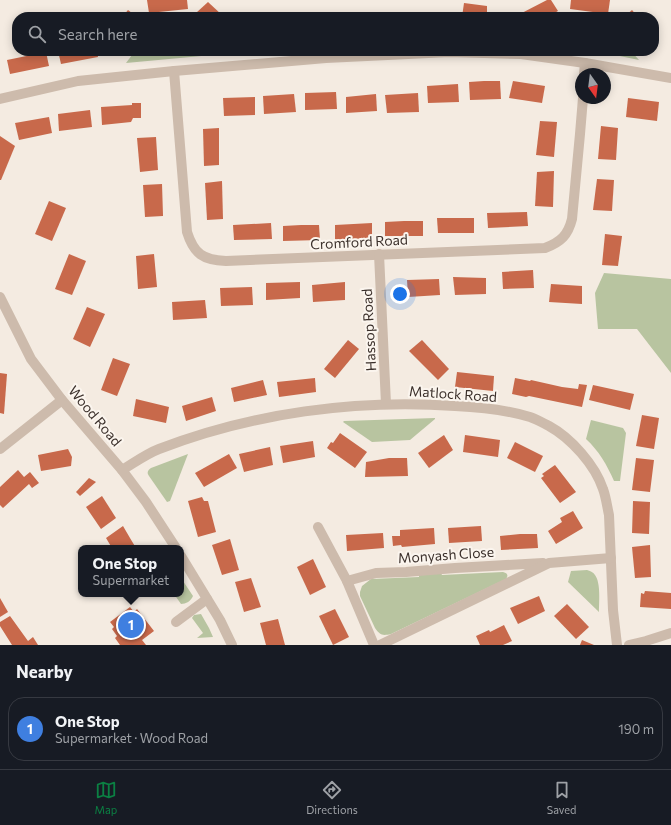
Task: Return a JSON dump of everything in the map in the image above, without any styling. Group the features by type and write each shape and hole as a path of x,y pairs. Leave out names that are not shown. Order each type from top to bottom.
{"street":[{"path":"0,100 78,82 174,71 367,56"},
{"path":"536,56 671,78"},
{"path":"584,63 584,68"},
{"name":"Cromford Road","path":"174,71 187,232 190,242 201,256 226,262 379,254 545,248 561,239 570,227 572,219 582,104"},
{"name":"Hassop Road","path":"379,254 386,404"},
{"name":"Wood Road","path":"0,297 31,359 62,400 122,470 146,502 174,545"},
{"path":"0,449 62,400"},
{"name":"Matlock Road","path":"122,470 157,450 207,433 288,414 363,405 386,404 475,407 531,417 550,426 578,449 593,468 599,479 609,515 613,610 617,645"},
{"path":"318,527 346,581 374,645"},
{"name":"Monyash Close","path":"346,581 376,573 611,558"},
{"path":"184,561 220,620 232,645"},
{"name":"Monyash Close","path":"380,645 549,563"},
{"path":"176,622 207,599"},
{"path":"629,645 671,633"}],"green space":[{"path":"131,56 201,56 126,63"},
{"path":"620,56 635,56 639,60"},
{"path":"604,273 671,279 671,373 637,329 598,329 595,293"},
{"path":"435,418 410,440 372,442 343,422 344,421"},
{"path":"591,420 623,428 626,433 620,481 614,481 602,458 586,439"},
{"path":"188,454 170,501 167,502 149,476 148,471 151,468"},
{"path":"587,570 594,574 597,579 599,612 568,582 571,571"},
{"path":"503,572 507,574 506,579 388,635 383,635 375,628 360,596 362,586 371,579 419,577 419,575 441,573 442,575"},
{"path":"184,582 193,596 188,602 181,604 176,597 184,597"},
{"path":"201,614 213,637 197,638 203,633 192,618 194,615"}],"building":[{"path":"147,0 187,0 188,9 149,12"},
{"path":"547,0 551,0 558,11 556,12 524,12"},
{"path":"571,0 610,0 608,12 593,12 570,9"},
{"path":"208,2 219,12 197,12"},
{"path":"464,3 487,6 487,12 463,12"},
{"path":"26,56 47,56 49,66 10,74 7,60"},
{"path":"59,56 98,56 98,57 61,64"},
{"path":"500,81 501,99 470,100 469,82"},
{"path":"513,81 545,86 542,103 509,98"},
{"path":"458,84 459,102 428,103 427,86"},
{"path":"336,92 337,109 305,110 305,93"},
{"path":"418,93 419,112 387,113 385,95"},
{"path":"294,94 296,112 264,114 263,96"},
{"path":"376,94 377,111 346,113 346,97"},
{"path":"255,97 255,115 224,116 223,98"},
{"path":"628,98 659,102 657,121 626,117"},
{"path":"132,103 141,103 141,118 133,118 131,122 102,125 101,107 132,105"},
{"path":"90,110 92,127 59,131 58,114"},
{"path":"49,117 52,133 19,140 15,123"},
{"path":"540,121 557,122 554,157 536,155"},
{"path":"601,126 618,128 616,160 598,159"},
{"path":"219,128 219,165 204,166 203,129"},
{"path":"0,136 15,146 1,180 0,180"},
{"path":"156,137 158,170 140,172 137,138"},
{"path":"554,171 553,207 535,206 537,172"},
{"path":"597,179 614,180 612,211 593,210"},
{"path":"222,181 223,219 207,220 205,183"},
{"path":"162,184 163,216 145,217 143,185"},
{"path":"49,201 66,208 52,241 35,234"},
{"path":"527,212 528,226 488,228 487,213"},
{"path":"437,218 474,218 474,233 438,233"},
{"path":"423,221 423,236 385,236 385,222"},
{"path":"271,223 272,239 234,240 233,225"},
{"path":"372,223 372,238 335,240 335,225"},
{"path":"319,225 320,240 283,241 283,226"},
{"path":"605,234 622,236 618,266 602,265"},
{"path":"69,254 86,261 72,295 55,289"},
{"path":"154,254 157,287 138,289 136,256"},
{"path":"533,270 534,288 503,289 502,272"},
{"path":"453,277 486,278 486,294 455,295"},
{"path":"439,279 440,295 408,297 407,280"},
{"path":"300,282 300,298 266,300 266,283"},
{"path":"345,282 345,300 313,302 312,285"},
{"path":"551,284 582,286 582,304 549,302"},
{"path":"252,287 253,305 221,306 220,288"},
{"path":"205,300 207,318 173,320 172,302"},
{"path":"87,307 105,314 90,347 73,339"},
{"path":"348,340 359,349 335,378 324,369"},
{"path":"422,340 449,369 438,380 409,351"},
{"path":"113,358 130,364 117,396 101,390"},
{"path":"457,372 494,376 493,391 455,387"},
{"path":"0,373 7,374 4,414 0,413"},
{"path":"315,378 316,392 279,397 277,382"},
{"path":"515,378 578,389 579,384 587,385 582,407 512,394"},
{"path":"263,380 267,395 234,402 231,388"},
{"path":"593,385 634,394 630,410 589,400"},
{"path":"212,397 216,411 186,421 182,406"},
{"path":"136,399 169,407 166,423 133,416"},
{"path":"642,415 659,418 654,449 636,446"},
{"path":"340,433 367,452 355,468 327,448 331,442 333,443"},
{"path":"444,435 453,450 429,468 418,453"},
{"path":"465,435 500,440 498,457 463,452"},
{"path":"313,441 315,457 283,463 280,446"},
{"path":"515,442 543,456 535,472 507,458"},
{"path":"270,447 273,465 244,472 239,454"},
{"path":"68,449 72,457 71,466 41,471 38,455"},
{"path":"229,454 237,468 204,487 195,473"},
{"path":"389,458 407,458 408,476 365,477 366,462"},
{"path":"636,458 654,460 650,492 632,490"},
{"path":"555,465 576,492 560,503 541,478 544,476 542,474"},
{"path":"18,470 24,477 30,472 39,483 32,488 29,484 3,508 0,505 0,487"},
{"path":"89,478 96,482 80,496 76,492"},
{"path":"102,496 116,518 101,529 86,507"},
{"path":"202,497 204,501 208,501 216,532 198,537 188,501"},
{"path":"633,501 650,502 649,534 632,533"},
{"path":"573,511 583,528 556,544 548,531 562,522 560,518"},
{"path":"123,526 134,545 110,545 106,538"},
{"path":"481,526 482,541 449,543 448,528"},
{"path":"434,528 435,544 402,547 401,545 393,546 392,536 400,536 400,530"},
{"path":"383,533 384,548 347,551 346,535"},
{"path":"537,534 538,548 501,550 500,536"},
{"path":"230,539 239,570 222,575 212,545"},
{"path":"650,545 651,577 635,578 632,547"},
{"path":"313,559 326,587 310,595 297,567"},
{"path":"251,578 261,607 244,612 235,582"},
{"path":"645,591 671,593 671,609 640,607 641,593 644,594"},
{"path":"539,596 545,611 518,624 510,608"},
{"path":"0,598 8,612 0,617"},
{"path":"567,604 589,627 576,639 554,616"},
{"path":"130,607 134,612 137,609 154,631 142,640 146,645 120,645 115,638 117,636 112,629 114,627 110,622"},
{"path":"335,609 349,637 333,645 319,616"},
{"path":"10,616 28,641 33,637 38,645 12,645 0,626 0,622"},
{"path":"278,619 285,645 266,645 260,623"},
{"path":"504,625 512,641 503,645 480,645 476,636 489,630 490,632"},
{"path":"582,640 594,645 580,645"}],"place":[{"name":"One Stop","path":"131,625"}]}
